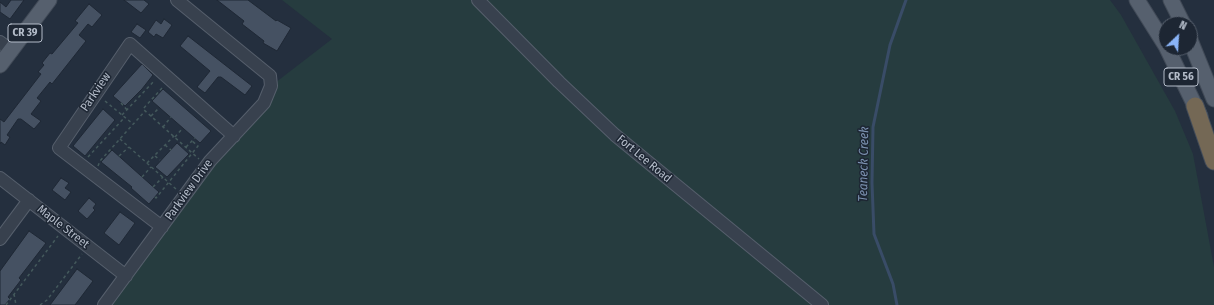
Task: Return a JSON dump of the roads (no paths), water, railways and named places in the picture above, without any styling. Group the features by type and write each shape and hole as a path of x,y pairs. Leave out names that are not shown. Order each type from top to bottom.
{"highway":[{"path":"1195,106 1214,161"}],"main road":[{"name":"CR 39","path":"0,65 6,46 49,0"},
{"name":"CR 56","path":"1137,0 1158,33"},
{"path":"1171,0 1179,16"},
{"path":"1181,0 1185,16"},
{"name":"CR 56","path":"1171,56 1214,148"},
{"name":"CR 56","path":"1197,56 1214,99"}],"street":[{"name":"Parkview Drive","path":"104,305 210,160 264,103 271,86 270,76 177,0"},
{"name":"Fort Lee Road","path":"478,0 559,82 615,135 822,305"},
{"name":"Parkview","path":"162,227 58,148 130,44 234,136"},
{"name":"Maple Street","path":"0,178 126,276"},
{"path":"0,239 29,200"}],"waterway":[{"name":"Teaneck Creek","path":"897,305 893,284 874,234 872,183 873,127 890,45 906,0"}]}
